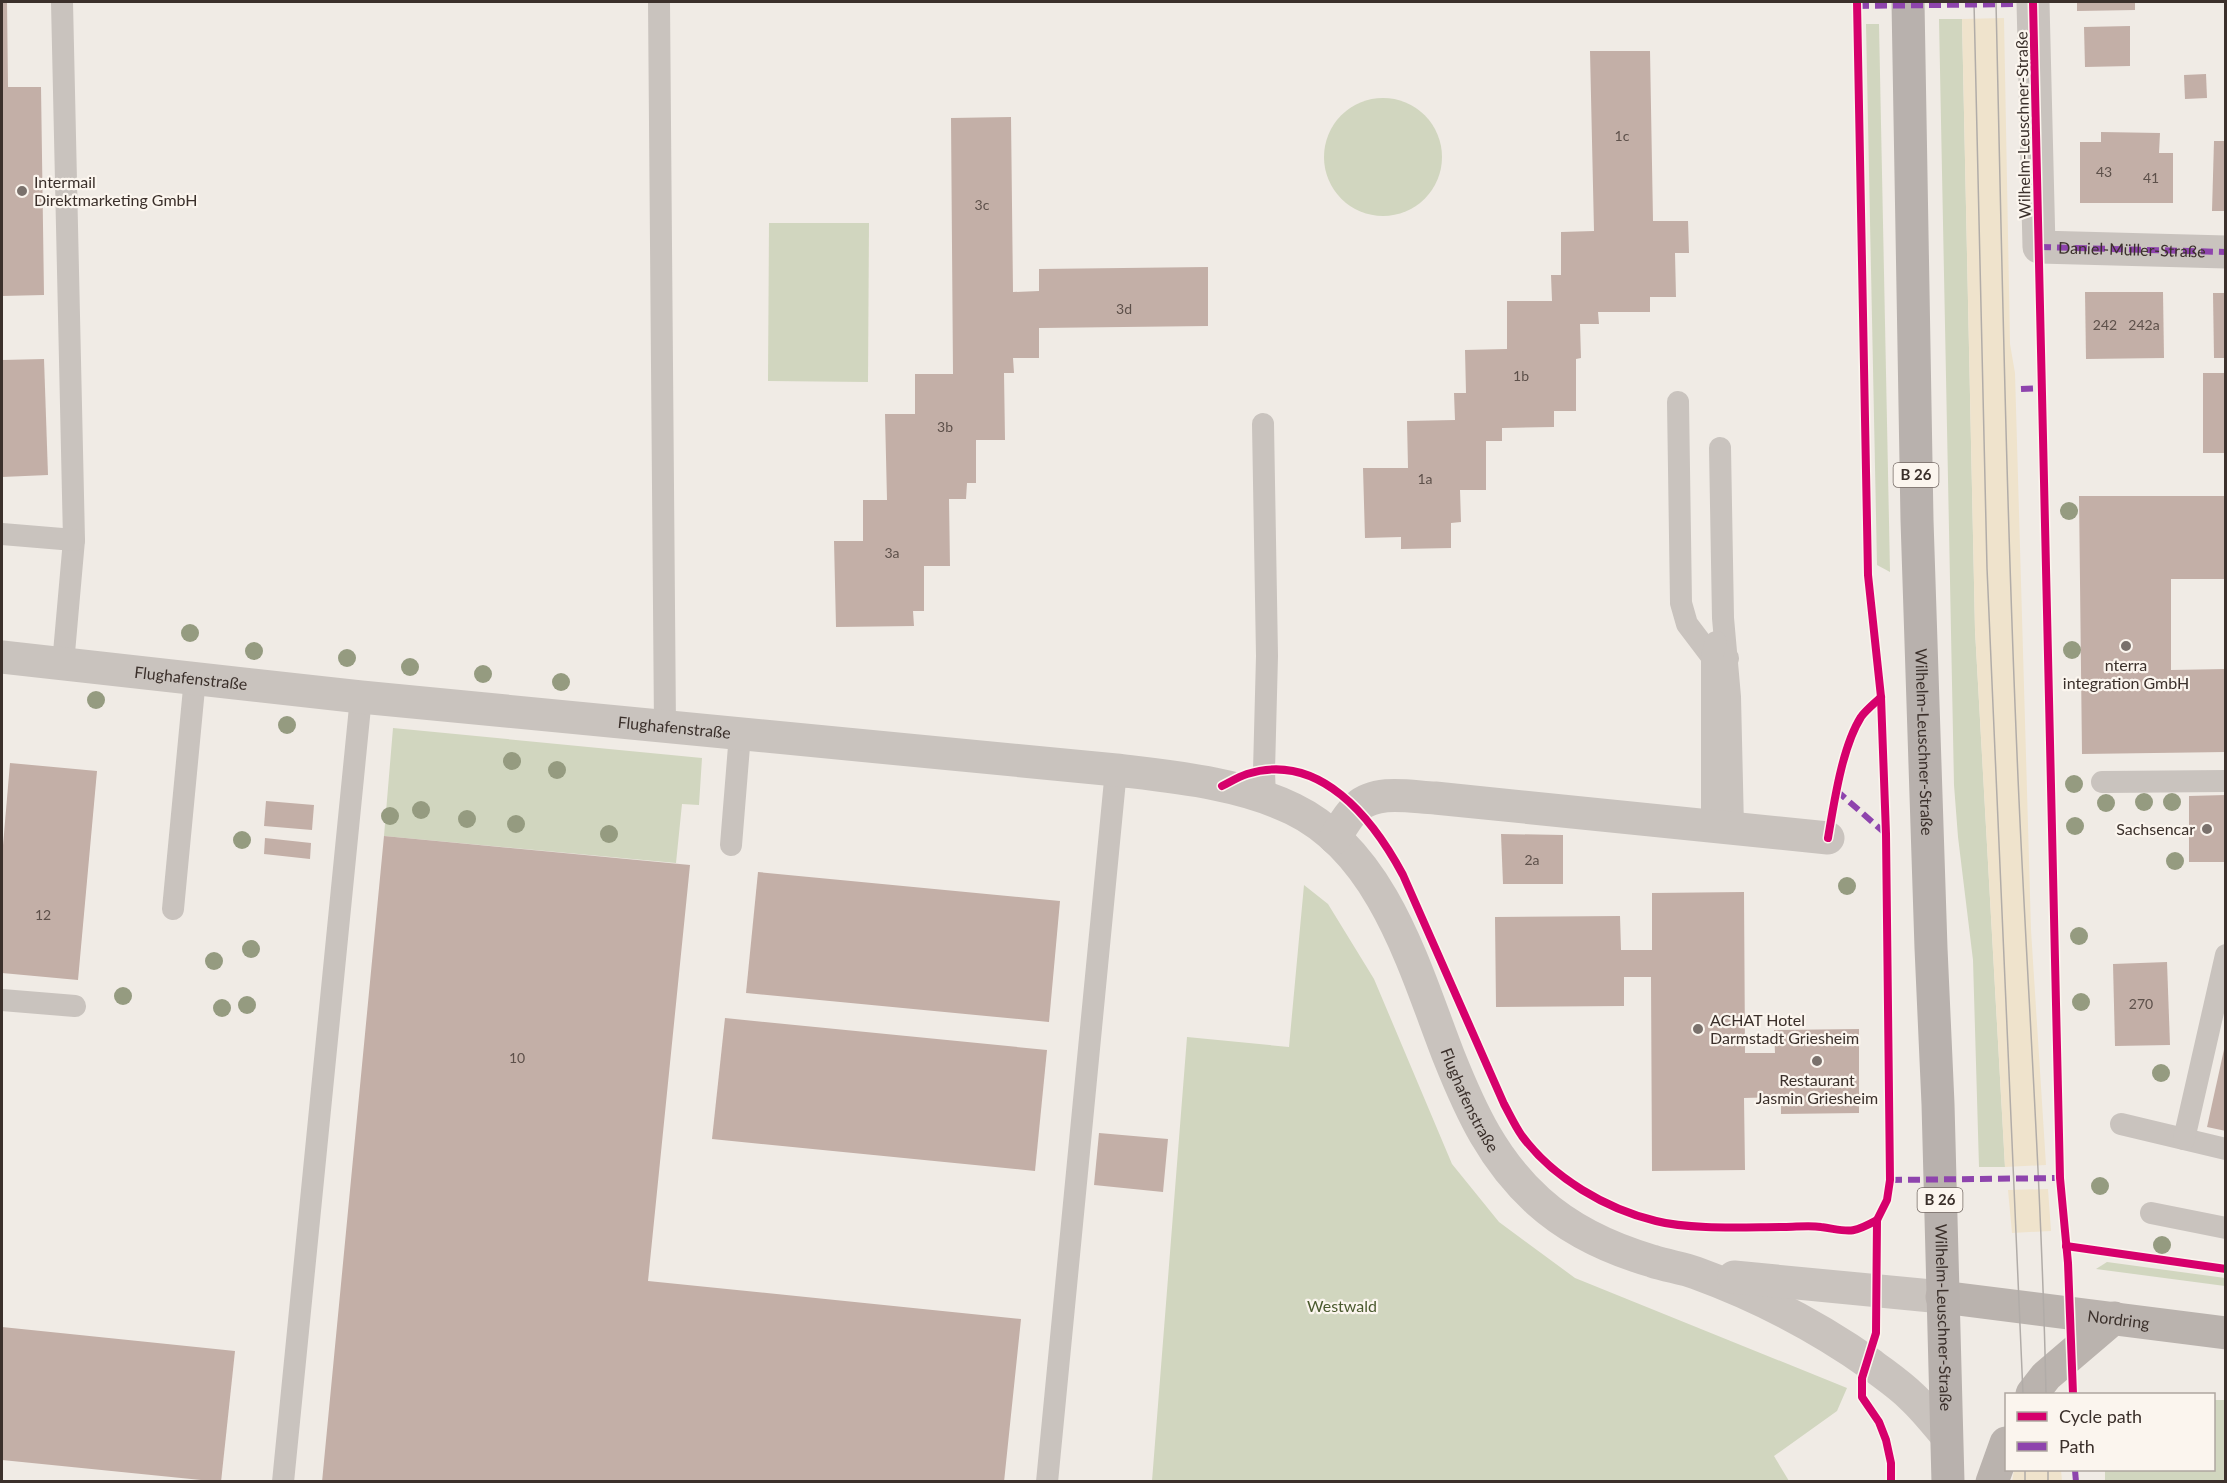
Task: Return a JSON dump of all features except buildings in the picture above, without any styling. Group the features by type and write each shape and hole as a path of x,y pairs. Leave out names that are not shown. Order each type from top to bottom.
{"main road":[{"name":"Wilhelm-Leuschner-Straße","path":"1908,2 1917,532 1938,1104 1948,1482"},
{"name":"Nordring","path":"1942,1297 2226,1333"},
{"path":"2033,1393 2046,1376 2114,1318"},
{"path":"1992,1482 2005,1448"}],"street":[{"name":"Wilhelm-Leuschner-Straße","path":"2033,2 2039,247"},
{"name":"Daniel-Müller-Straße","path":"2039,247 2226,252"},
{"name":"Flughafenstraße","path":"2,657 361,697 1116,770 1188,779 1292,808 1335,838 1359,864 1379,891 1394,918 1457,1077 1480,1126 1497,1156 1538,1201 1564,1221 1622,1251 1693,1272 1773,1304 1841,1343 1911,1396 1946,1435"},
{"path":"1335,838 1356,807 1384,796 1435,798 1828,838"},
{"name":"Flughafenstraße","path":"1693,1272 1942,1297"}],"lane":[{"path":"62,2 74,540 63,664"},
{"path":"659,2 665,727"},
{"path":"1678,402 1681,603 1687,624 1720,658"},
{"path":"1263,424 1267,656 1265,799"},
{"path":"1720,448 1723,618 1720,658 1722,826"},
{"path":"2,534 74,540"},
{"path":"173,909 195,678"},
{"path":"283,1482 361,697"},
{"path":"730,845 740,734"},
{"path":"1047,1482 1116,770"},
{"path":"2102,782 2226,781"},
{"path":"2184,1139 2226,955"},
{"path":"2,1000 75,1006"},
{"path":"2121,1124 2226,1149"},
{"path":"2151,1213 2226,1228"}],"green space":[{"path":"1939,19 1962,19 1975,630 2005,1167 1979,1167 1973,960 1954,785"},
{"path":"1866,24 1879,24 1890,572 1877,565"},
{"path":"1383,98 1416,108 1432,124 1442,157 1432,190 1416,206 1383,216 1350,206 1334,190 1324,157 1334,124 1350,108"},
{"path":"769,223 869,223 868,382 768,381"},
{"path":"393,728 702,758 699,805 682,804 676,863 384,836"},
{"name":"Westwald","path":"1304,885 1328,904 1374,979 1452,1164 1499,1222 1575,1278 1847,1388 1837,1411 1774,1456 1789,1481 1152,1481 1187,1037 1289,1047"},
{"path":"2107,1262 2225,1278 2225,1286 2096,1269"},
{"path":"2215,1400 2225,1400 2225,1481 2105,1481 2105,1471 2215,1471"}],"sand":[{"path":"2004,18 2010,344 2015,373 2031,930 2046,1165 2005,1167 1975,630 1962,19"},
{"path":"2048,1189 2051,1231 2012,1233 2008,1190"},
{"path":"2014,1471 2061,1471 2062,1481 2012,1482"}],"tram line":[{"path":"1974,2 1987,568 2023,1393"},
{"path":"1996,2 2011,600 2046,1393"},
{"path":"2025,1471 2025,1482"},
{"path":"2048,1471 2048,1482"}],"marked path":[{"path":"1857,6 2013,4 2013,2"},
{"path":"2039,247 2226,252"},
{"path":"2021,389 2042,388"},
{"path":"1836,790 1886,834"},
{"path":"1890,1180 2060,1178"},
{"path":"2075,1471 2076,1482"}],"cycle path":[{"path":"1857,2 1868,575 1881,697 1886,834 1890,1180 1887,1200 1877,1220 1876,1333 1862,1378 1862,1397 1879,1422 1886,1440 1891,1463 1891,1482"},
{"path":"2033,2 2060,1178 2068,1263 2073,1393"},
{"path":"1828,838 1844,759 1854,729 1861,717 1881,697"},
{"path":"1222,786 1247,774 1273,769 1298,772 1321,781 1360,812 1376,832 1403,875 1504,1104 1517,1128 1549,1165 1582,1190 1637,1216 1685,1226 1812,1226 1849,1231 1877,1220"},
{"path":"2066,1246 2226,1269"}],"place":[{"name":"Intermail Direktmarketing GmbH","path":"22,191"},
{"name":"nterra integration GmbH","path":"2126,646"},
{"name":"Sachsencar","path":"2207,829"},
{"name":"ACHAT Hotel Darmstadt Griesheim","path":"1698,1029"},
{"name":"Restaurant Jasmin Griesheim","path":"1817,1061"}]}
